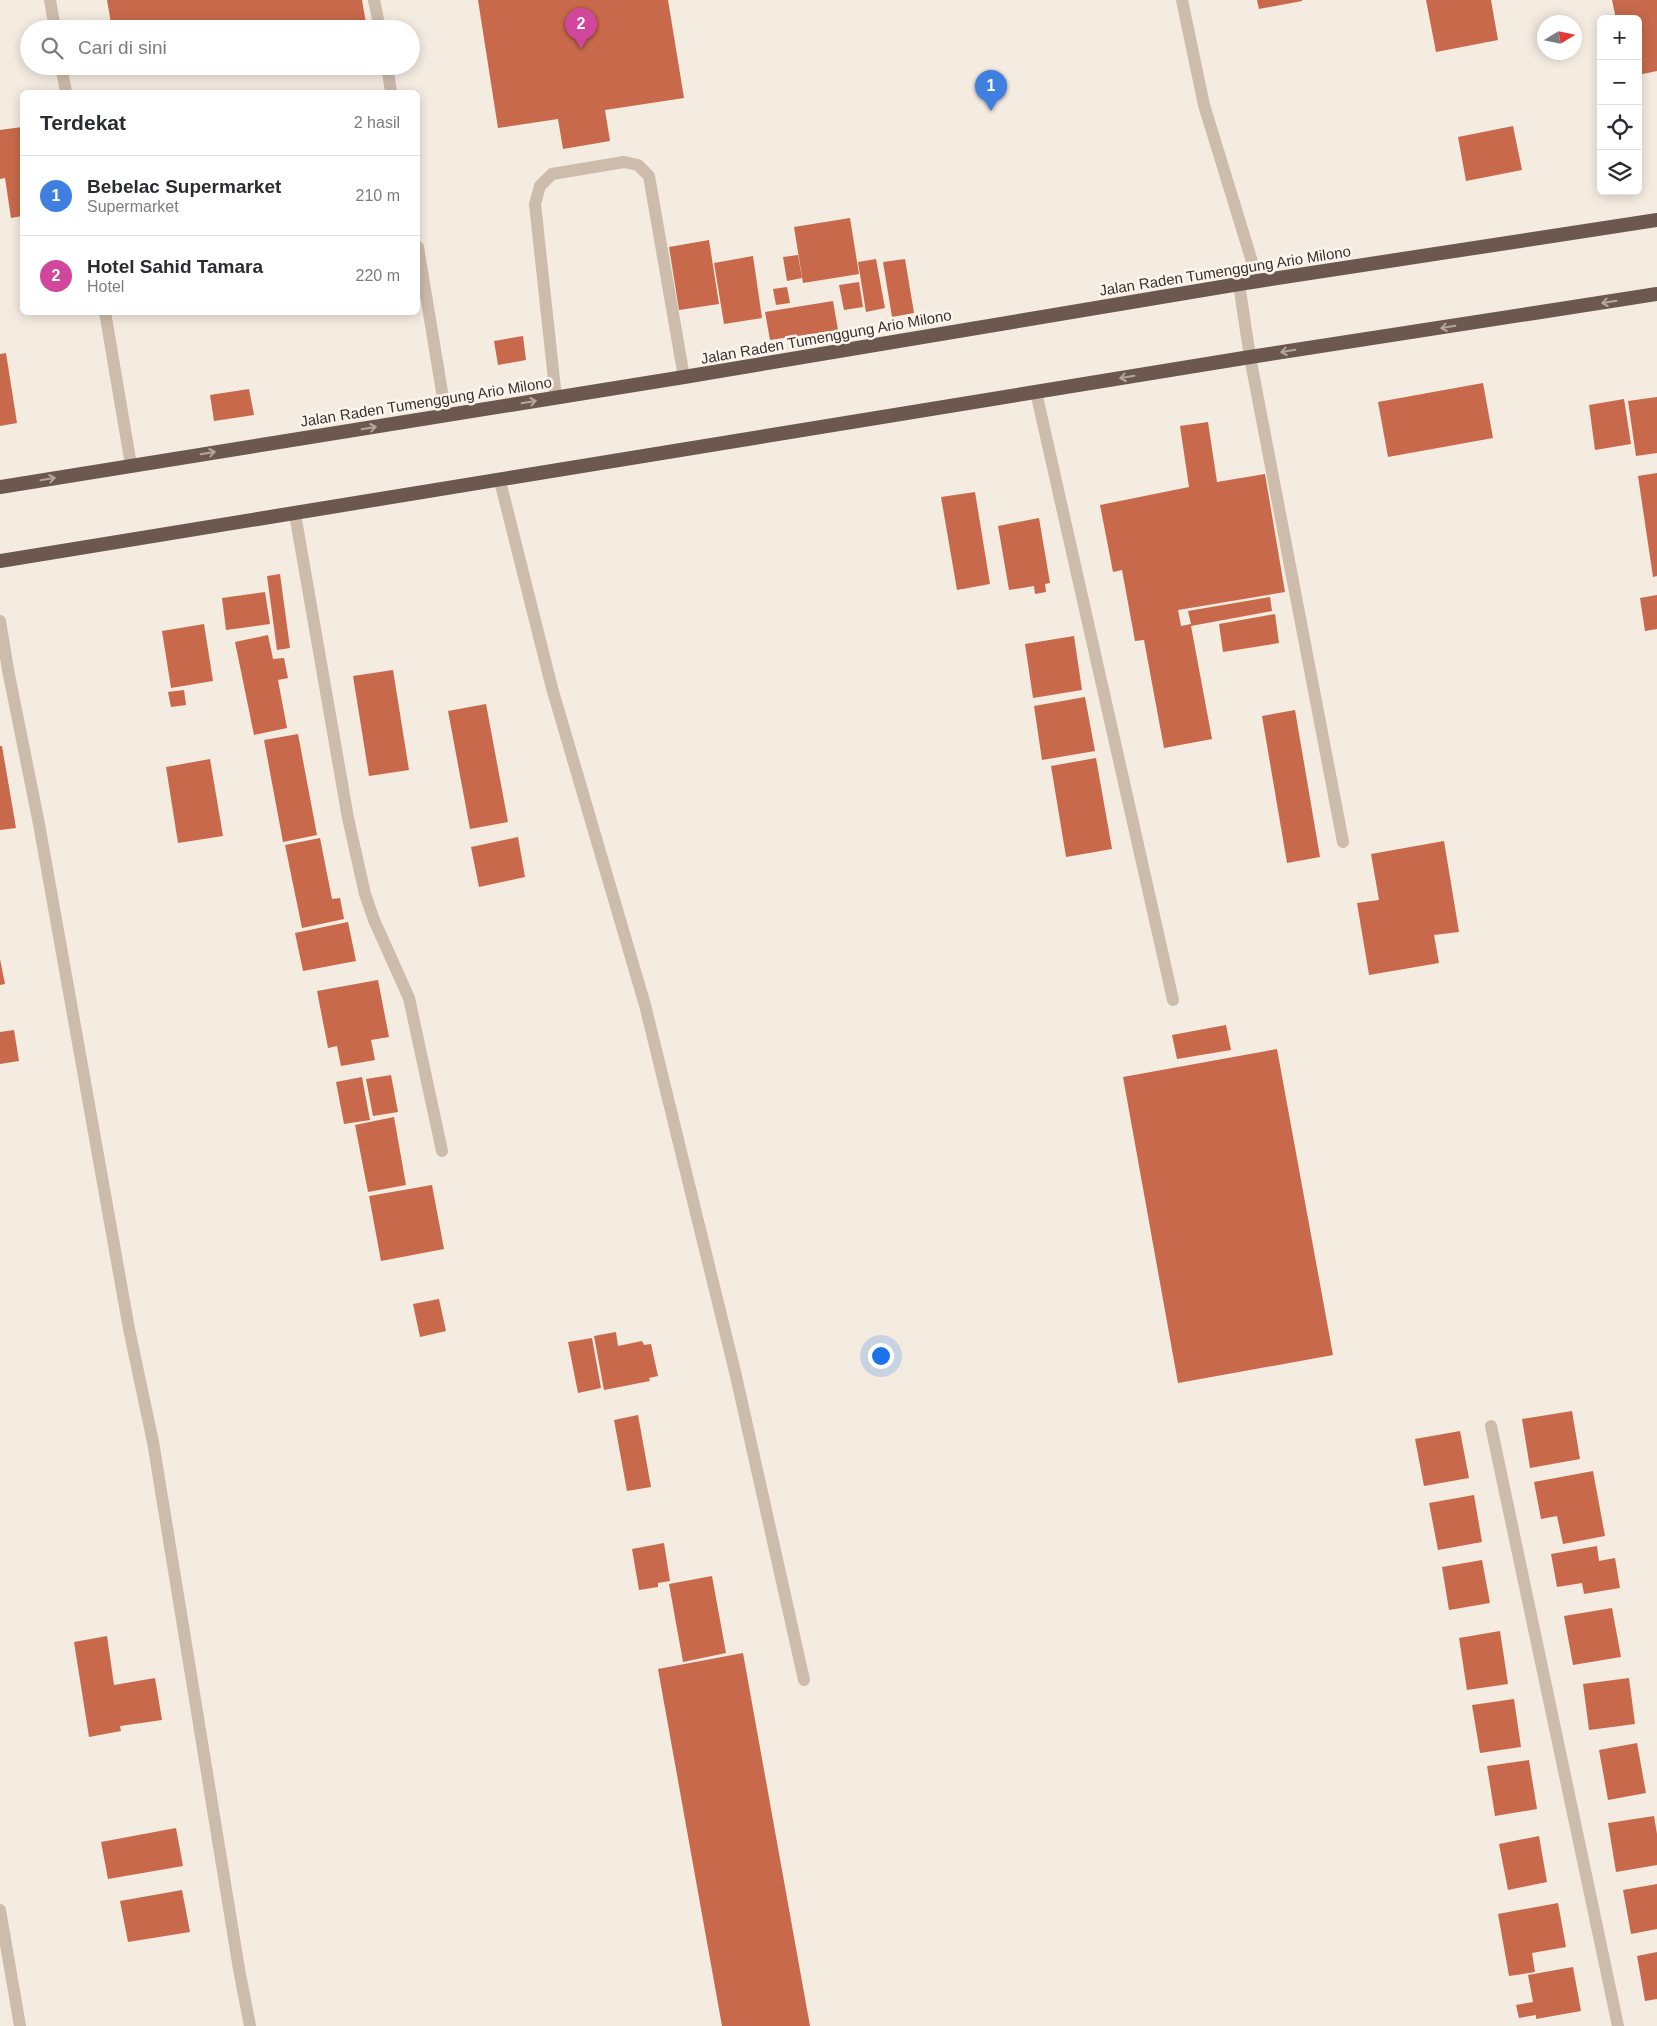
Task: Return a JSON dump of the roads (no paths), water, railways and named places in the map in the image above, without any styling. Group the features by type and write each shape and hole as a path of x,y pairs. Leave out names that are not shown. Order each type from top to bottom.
{"highway":[{"name":"Jalan Raden Tumenggung Ario Milono","path":"0,487 556,398 1239,284 1657,220"},
{"path":"0,561 500,481 1250,357 1657,294"}],"street":[{"path":"50,0 53,20"},
{"path":"374,0 378,20"},
{"path":"1182,0 1204,105 1258,281"},
{"path":"63,75 66,90"},
{"path":"389,75 392,90"},
{"path":"556,398 535,204 540,186 552,174 624,162 638,165 649,176 684,377"},
{"path":"420,259 446,416"},
{"path":"1239,284 1250,357 1342,842"},
{"path":"105,315 131,465"},
{"path":"1036,392 1173,1000"},
{"path":"500,481 552,688 645,1005 736,1376 804,1680"},
{"path":"295,514 348,818 363,884 374,920 409,998 442,1151"},
{"path":"0,621 39,824 129,1329 153,1442 239,1969 250,2026"},
{"path":"1491,1426 1618,2026"},
{"path":"0,1910 20,2026"}],"place":[{"name":"Hotel Sahid Tamara","path":"581,49"},
{"name":"Bebelac Supermarket","path":"991,111"}]}
